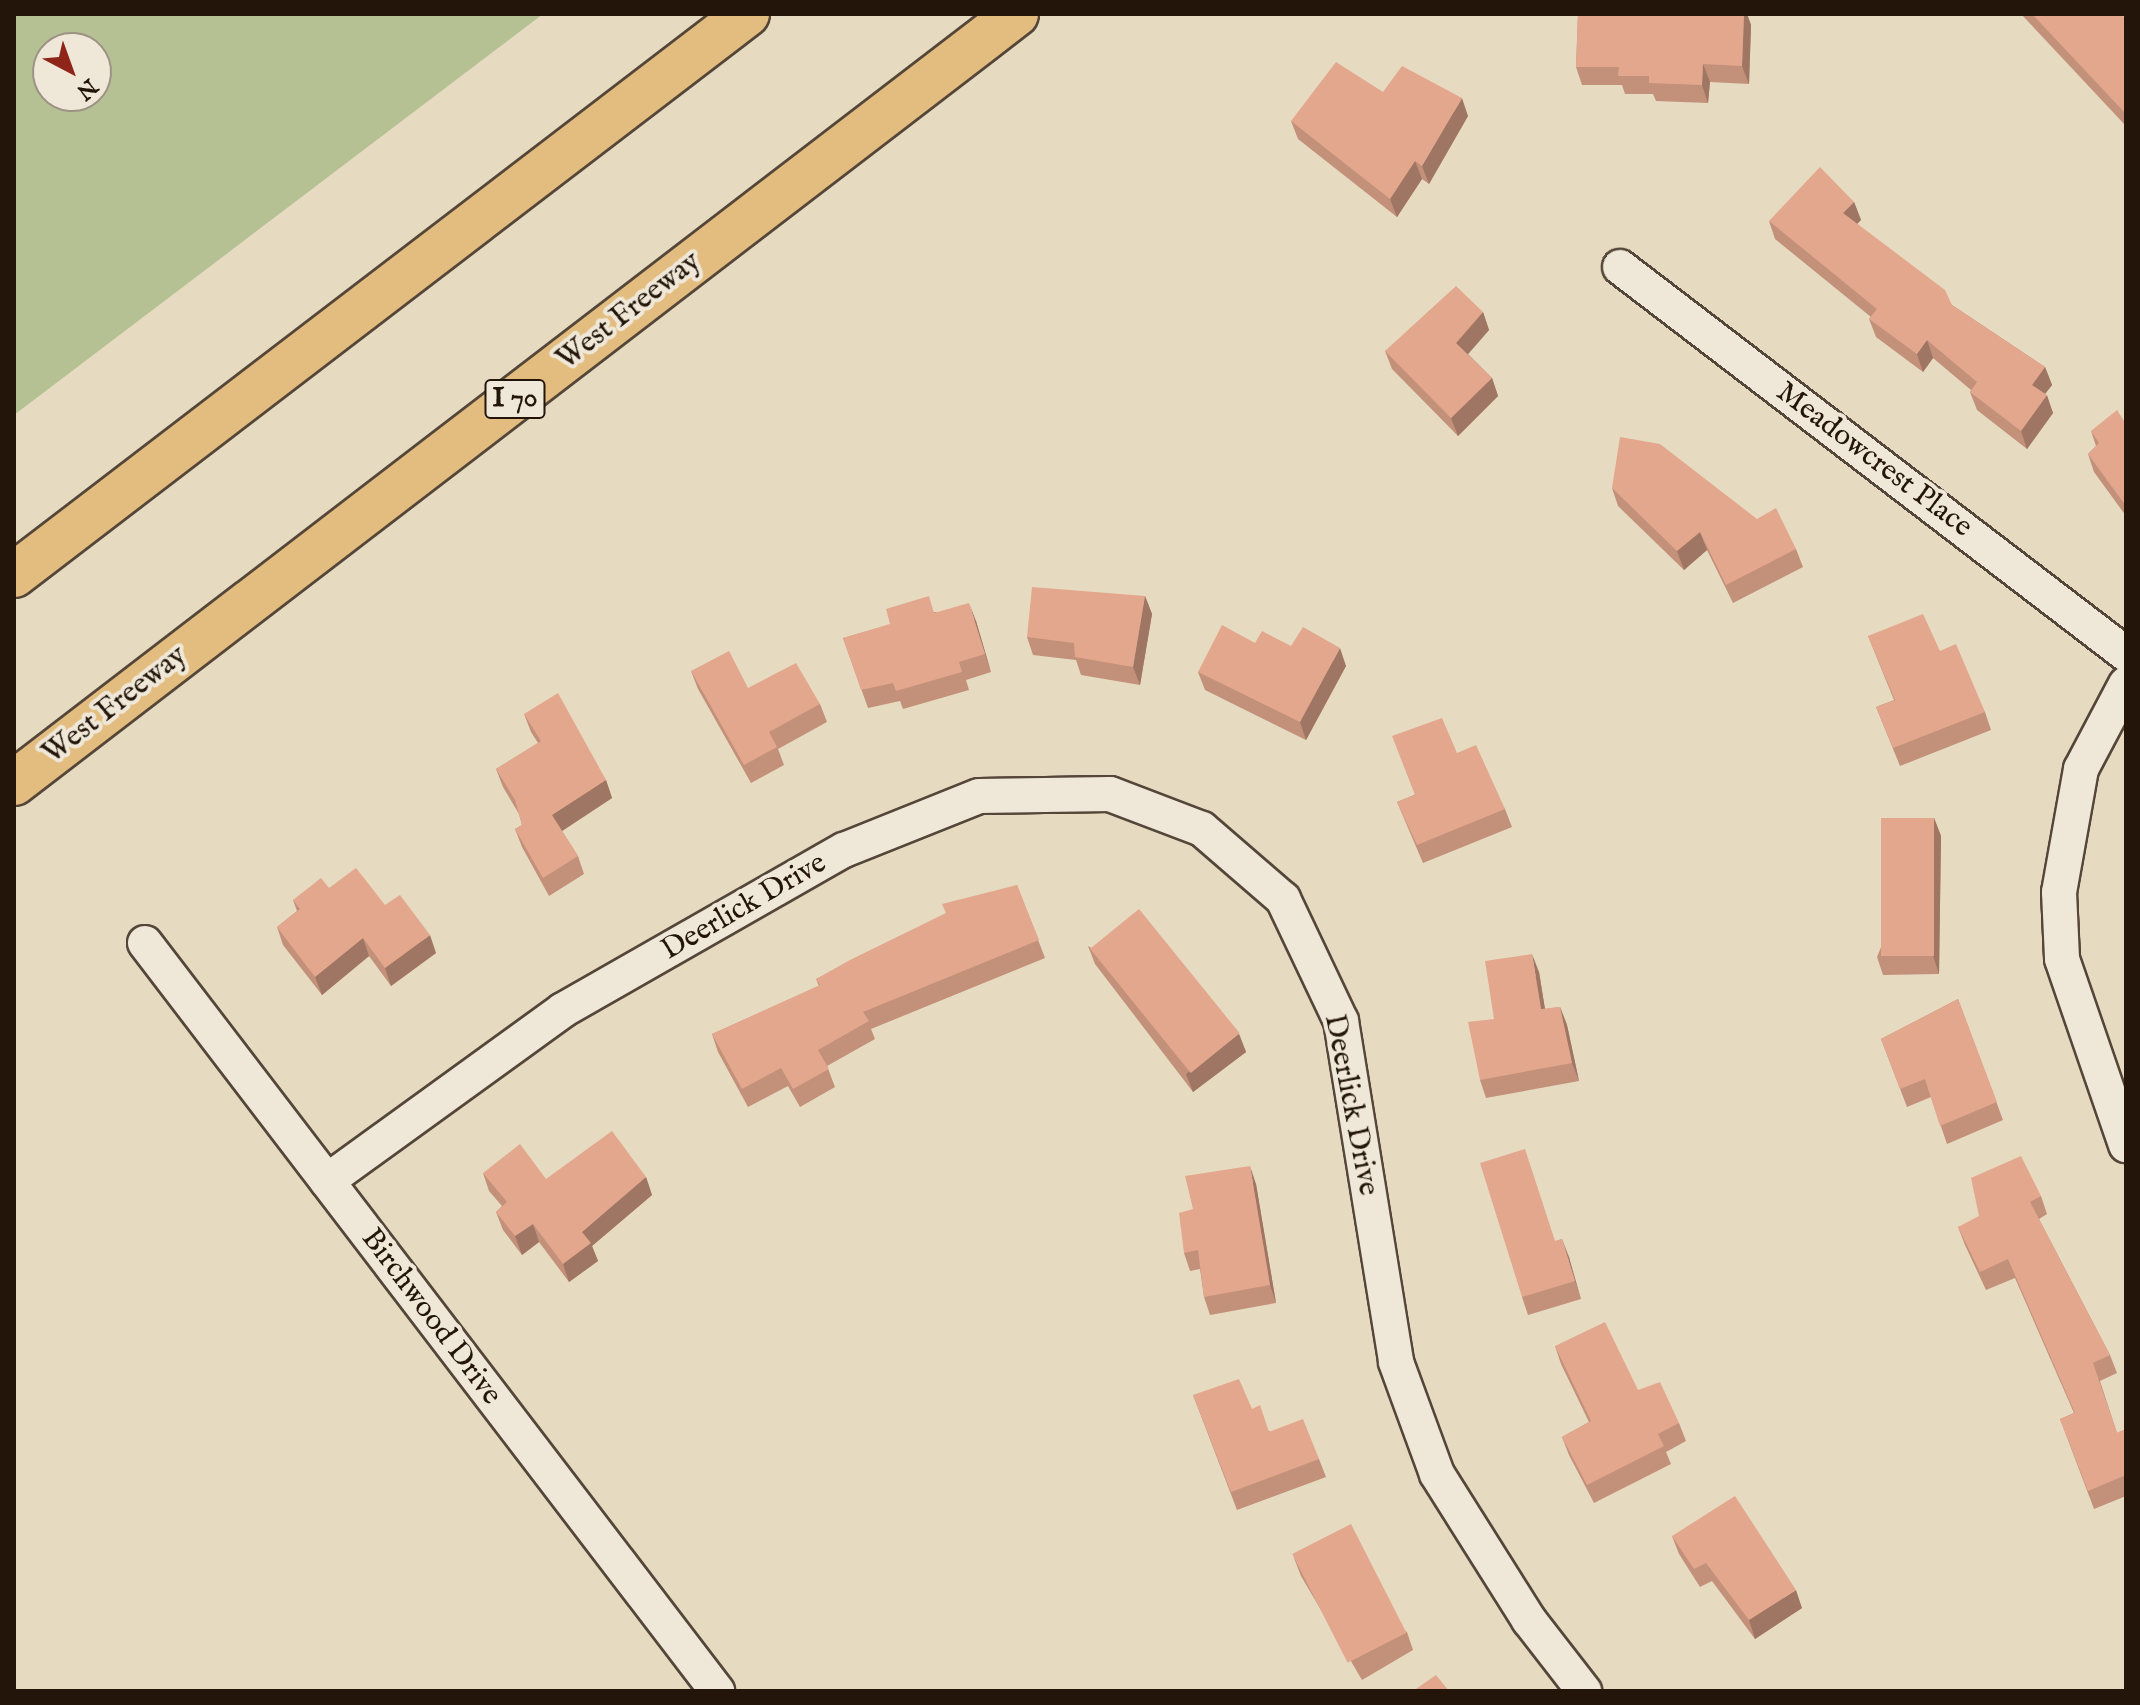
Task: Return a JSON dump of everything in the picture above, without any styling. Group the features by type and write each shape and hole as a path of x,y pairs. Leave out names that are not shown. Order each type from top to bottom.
{"highway":[{"path":"14,575 747,14"},
{"name":"West Freeway","path":"14,783 1016,14"}],"street":[{"name":"Meadowcrest Place","path":"1620,267 2126,654"},
{"path":"2126,684 2081,769 2059,892 2062,959 2126,1145"},
{"name":"Deerlick Drive","path":"327,1181 563,1010 844,850 898,828 979,796 1110,794 1202,829 1283,899 1341,1021 1396,1362 1437,1474 1529,1620 1584,1691"},
{"name":"Birchwood Drive","path":"145,943 717,1691"}],"green space":[{"path":"14,14 543,14 14,415"}],"building":[{"path":"1578,14 1744,14 1742,66 1703,64 1702,85 1649,83 1649,76 1618,76 1619,67 1576,67"},
{"path":"2032,14 2121,14 2126,20 2126,114"},
{"path":"1336,62 1383,92 1402,66 1462,98 1422,166 1415,161 1390,199 1291,121"},
{"path":"1820,167 1854,202 1843,213 1945,290 1952,305 2045,367 2032,385 2047,395 2021,431 1970,392 1977,382 1927,340 1917,354 1869,319 1877,309 1769,221"},
{"path":"1456,286 1483,312 1456,343 1492,378 1451,418 1385,351"},
{"path":"2117,410 2126,424 2126,506 2088,454 2099,443 2091,431"},
{"path":"1620,437 1660,444 1757,519 1776,508 1796,549 1726,585 1700,532 1677,551 1612,488"},
{"path":"1032,587 1145,596 1133,667 1075,657 1074,643 1027,637"},
{"path":"929,596 934,613 969,603 985,654 959,662 962,672 896,691 893,683 861,690 843,638 890,624 886,609"},
{"path":"1923,614 1940,651 1956,644 1985,712 1893,748 1876,707 1895,700 1868,636"},
{"path":"1222,625 1255,643 1262,631 1291,646 1303,627 1340,648 1300,722 1198,672"},
{"path":"729,651 748,688 796,663 820,704 769,732 777,747 744,765 691,671"},
{"path":"558,693 606,780 552,815 578,856 543,878 515,829 522,825 515,800 496,769 541,741 524,714"},
{"path":"1442,718 1457,753 1476,745 1505,809 1417,845 1397,802 1415,795 1392,736"},
{"path":"1881,818 1934,818 1934,956 1881,956"},
{"path":"356,868 385,905 400,895 430,935 385,968 363,938 315,977 277,927 300,909 293,900 321,878 329,888"},
{"path":"1017,885 1039,940 863,1012 869,1021 818,1050 829,1069 793,1089 781,1068 742,1089 712,1034 820,985 816,979 946,913 942,904"},
{"path":"1139,909 1240,1033 1191,1073 1090,949"},
{"path":"1532,954 1541,1009 1560,1007 1572,1063 1480,1080 1468,1022 1494,1019 1485,961"},
{"path":"1958,999 1997,1102 1940,1126 1925,1079 1900,1089 1881,1039"},
{"path":"612,1131 646,1177 582,1232 591,1243 563,1264 533,1224 515,1236 496,1212 507,1202 483,1173 520,1144 546,1179"},
{"path":"1525,1149 1555,1241 1562,1239 1575,1281 1522,1297 1480,1163"},
{"path":"2021,1156 2041,1196 2030,1202 2110,1355 2093,1363 2117,1433 2126,1429 2126,1475 2088,1491 2060,1419 2075,1413 2008,1259 1980,1272 1958,1227 1979,1216 1971,1178"},
{"path":"1250,1166 1270,1285 1204,1297 1198,1250 1184,1253 1179,1213 1193,1209 1185,1176"},
{"path":"1605,1322 1638,1390 1660,1382 1679,1423 1658,1434 1664,1446 1587,1485 1562,1437 1591,1421 1555,1346"},
{"path":"1239,1379 1252,1409 1260,1405 1269,1432 1303,1419 1319,1459 1231,1492 1193,1395"},
{"path":"1735,1496 1796,1590 1749,1620 1706,1563 1694,1569 1672,1536"},
{"path":"1351,1524 1406,1633 1348,1663 1292,1554"},
{"path":"1436,1675 1449,1691 1413,1691"}]}
